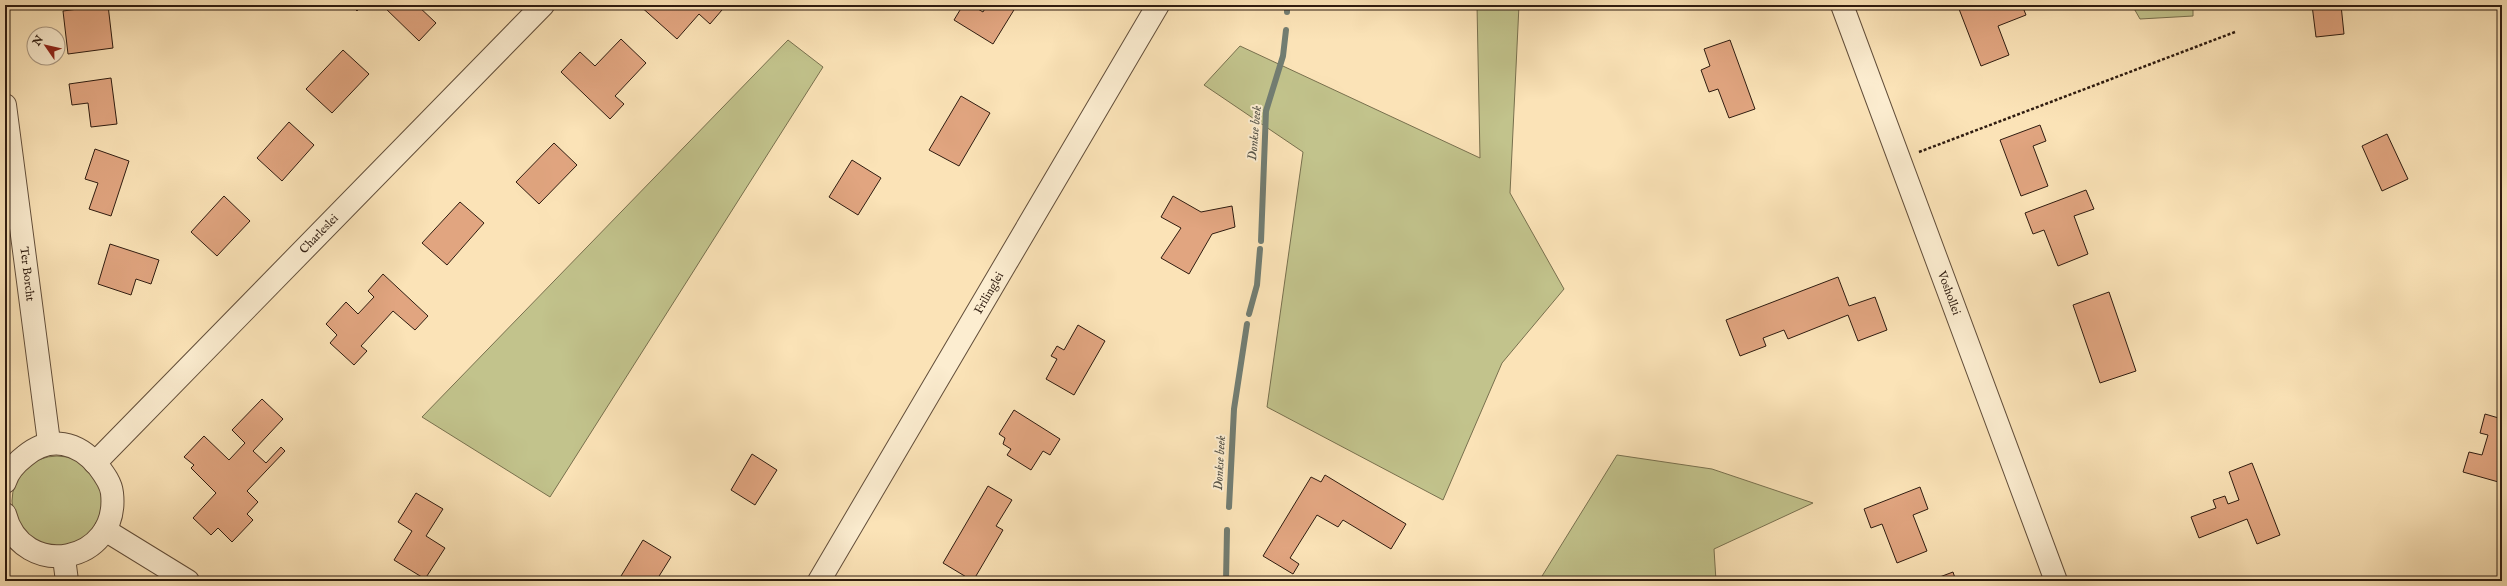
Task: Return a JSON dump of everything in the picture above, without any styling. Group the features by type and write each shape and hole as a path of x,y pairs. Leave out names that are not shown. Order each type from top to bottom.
{"street":[{"name":"Charleslei","path":"95,463 542,5"},
{"name":"Frilinglei","path":"819,581 1158,5"},
{"name":"Voshollei","path":"1842,5 2056,581"},
{"name":"Ter Borcht","path":"5,105 49,442"},
{"path":"5,482 12,468 34,448 49,442 62,442 87,454 106,477 112,493 111,512 105,530 97,541 79,553 64,558 49,557 32,549 19,539 8,524 5,514"},
{"path":"105,530 188,581"},
{"path":"64,558 67,581"}],"path":[{"path":"1899,160 2235,32"}],"green space":[{"path":"1477,5 1519,5 1510,193 1564,289 1502,363 1443,500 1267,407 1303,152 1204,85 1240,46 1480,158"},
{"path":"2132,5 2193,5 2193,16 2140,19"},
{"path":"788,40 823,67 550,497 422,417"},
{"path":"1617,455 1712,469 1813,503 1714,549 1716,581 1539,581"},
{"path":"57,456 74,459 89,469 99,484 102,501 99,518 89,533 74,543 57,546 40,543 25,533 15,518 12,501 15,484 25,469 40,459"}],"building":[{"path":"108,5 113,48 68,54 66,26 65,26 63,11"},
{"path":"351,5 362,5 357,11"},
{"path":"382,5 417,5 436,23 419,41"},
{"path":"639,5 716,5 722,10 710,24 699,14 677,39"},
{"path":"963,5 971,5 983,12 987,5 1017,5 993,44 954,20"},
{"path":"1970,5 2022,5 2026,15 1998,26 2009,55 1981,66 1959,9"},
{"path":"2312,5 2341,5 2344,34 2316,37"},
{"path":"621,39 646,63 615,96 624,104 610,119 561,72 580,52 595,66"},
{"path":"1730,40 1755,109 1729,118 1718,89 1709,92 1701,70 1710,66 1704,49"},
{"path":"343,50 369,74 332,113 306,89"},
{"path":"111,78 117,124 91,127 88,103 72,105 69,84"},
{"path":"961,96 990,113 959,166 929,150"},
{"path":"289,122 314,145 282,181 257,158"},
{"path":"2040,125 2046,141 2033,146 2048,186 2021,196 2000,140"},
{"path":"2387,134 2408,179 2382,191 2362,146"},
{"path":"554,143 577,165 539,204 516,182"},
{"path":"95,149 129,161 111,216 89,209 98,183 85,179"},
{"path":"852,160 881,178 858,215 829,197"},
{"path":"2086,190 2094,209 2074,216 2088,254 2058,266 2044,230 2033,234 2025,213"},
{"path":"224,196 250,221 217,256 191,232"},
{"path":"1173,196 1201,212 1232,206 1235,227 1212,234 1189,274 1161,258 1181,228 1161,217"},
{"path":"460,202 484,223 447,265 422,243"},
{"path":"110,244 159,260 151,284 136,279 131,295 98,284"},
{"path":"383,274 428,316 415,330 393,311 361,346 367,351 354,365 330,343 337,335 326,324 346,302 358,314 374,297 368,291"},
{"path":"1838,277 1849,306 1875,297 1887,330 1858,341 1848,315 1788,339 1784,330 1763,338 1766,346 1740,356 1726,320"},
{"path":"2109,292 2136,371 2100,383 2073,305"},
{"path":"1078,325 1105,341 1074,395 1046,379 1057,359 1051,356 1057,346 1064,350"},
{"path":"262,399 283,419 253,451 266,463 281,447 285,451 247,491 258,502 247,514 253,520 232,542 218,528 211,535 193,518 216,493 191,468 194,465 184,457 204,436 229,460 245,443 232,430"},
{"path":"1014,410 1060,439 1050,455 1043,451 1031,470 1007,455 1011,449 1003,444 1005,438 999,434"},
{"path":"2485,414 2502,419 2502,483 2463,472 2469,452 2482,455 2488,435 2480,433"},
{"path":"752,454 777,470 755,505 731,490"},
{"path":"2252,463 2280,535 2257,544 2247,519 2199,538 2191,517 2216,508 2213,500 2225,496 2228,504 2239,500 2229,472"},
{"path":"1325,475 1406,524 1391,549 1343,520 1338,527 1317,515 1290,558 1299,564 1293,574 1263,556 1311,477 1321,482"},
{"path":"988,486 1012,500 996,526 1003,530 973,581 943,563"},
{"path":"1920,487 1928,509 1913,515 1927,551 1897,563 1882,524 1871,528 1864,509"},
{"path":"416,493 443,509 426,536 445,548 425,579 394,560 412,531 398,522"},
{"path":"643,540 671,557 656,581 618,581"},
{"path":"1953,572 1956,581 1929,581"}],"waterway":[{"name":"Donkse beek","path":"1287,5 1287,12"},
{"name":"Donkse beek","path":"1261,241 1266,111 1283,56 1286,30"},
{"name":"Donkse beek","path":"1249,314 1257,285 1260,249"},
{"name":"Donkse beek","path":"1229,507 1234,409 1247,324"},
{"name":"Donkse beek","path":"1226,581 1227,530"}]}
